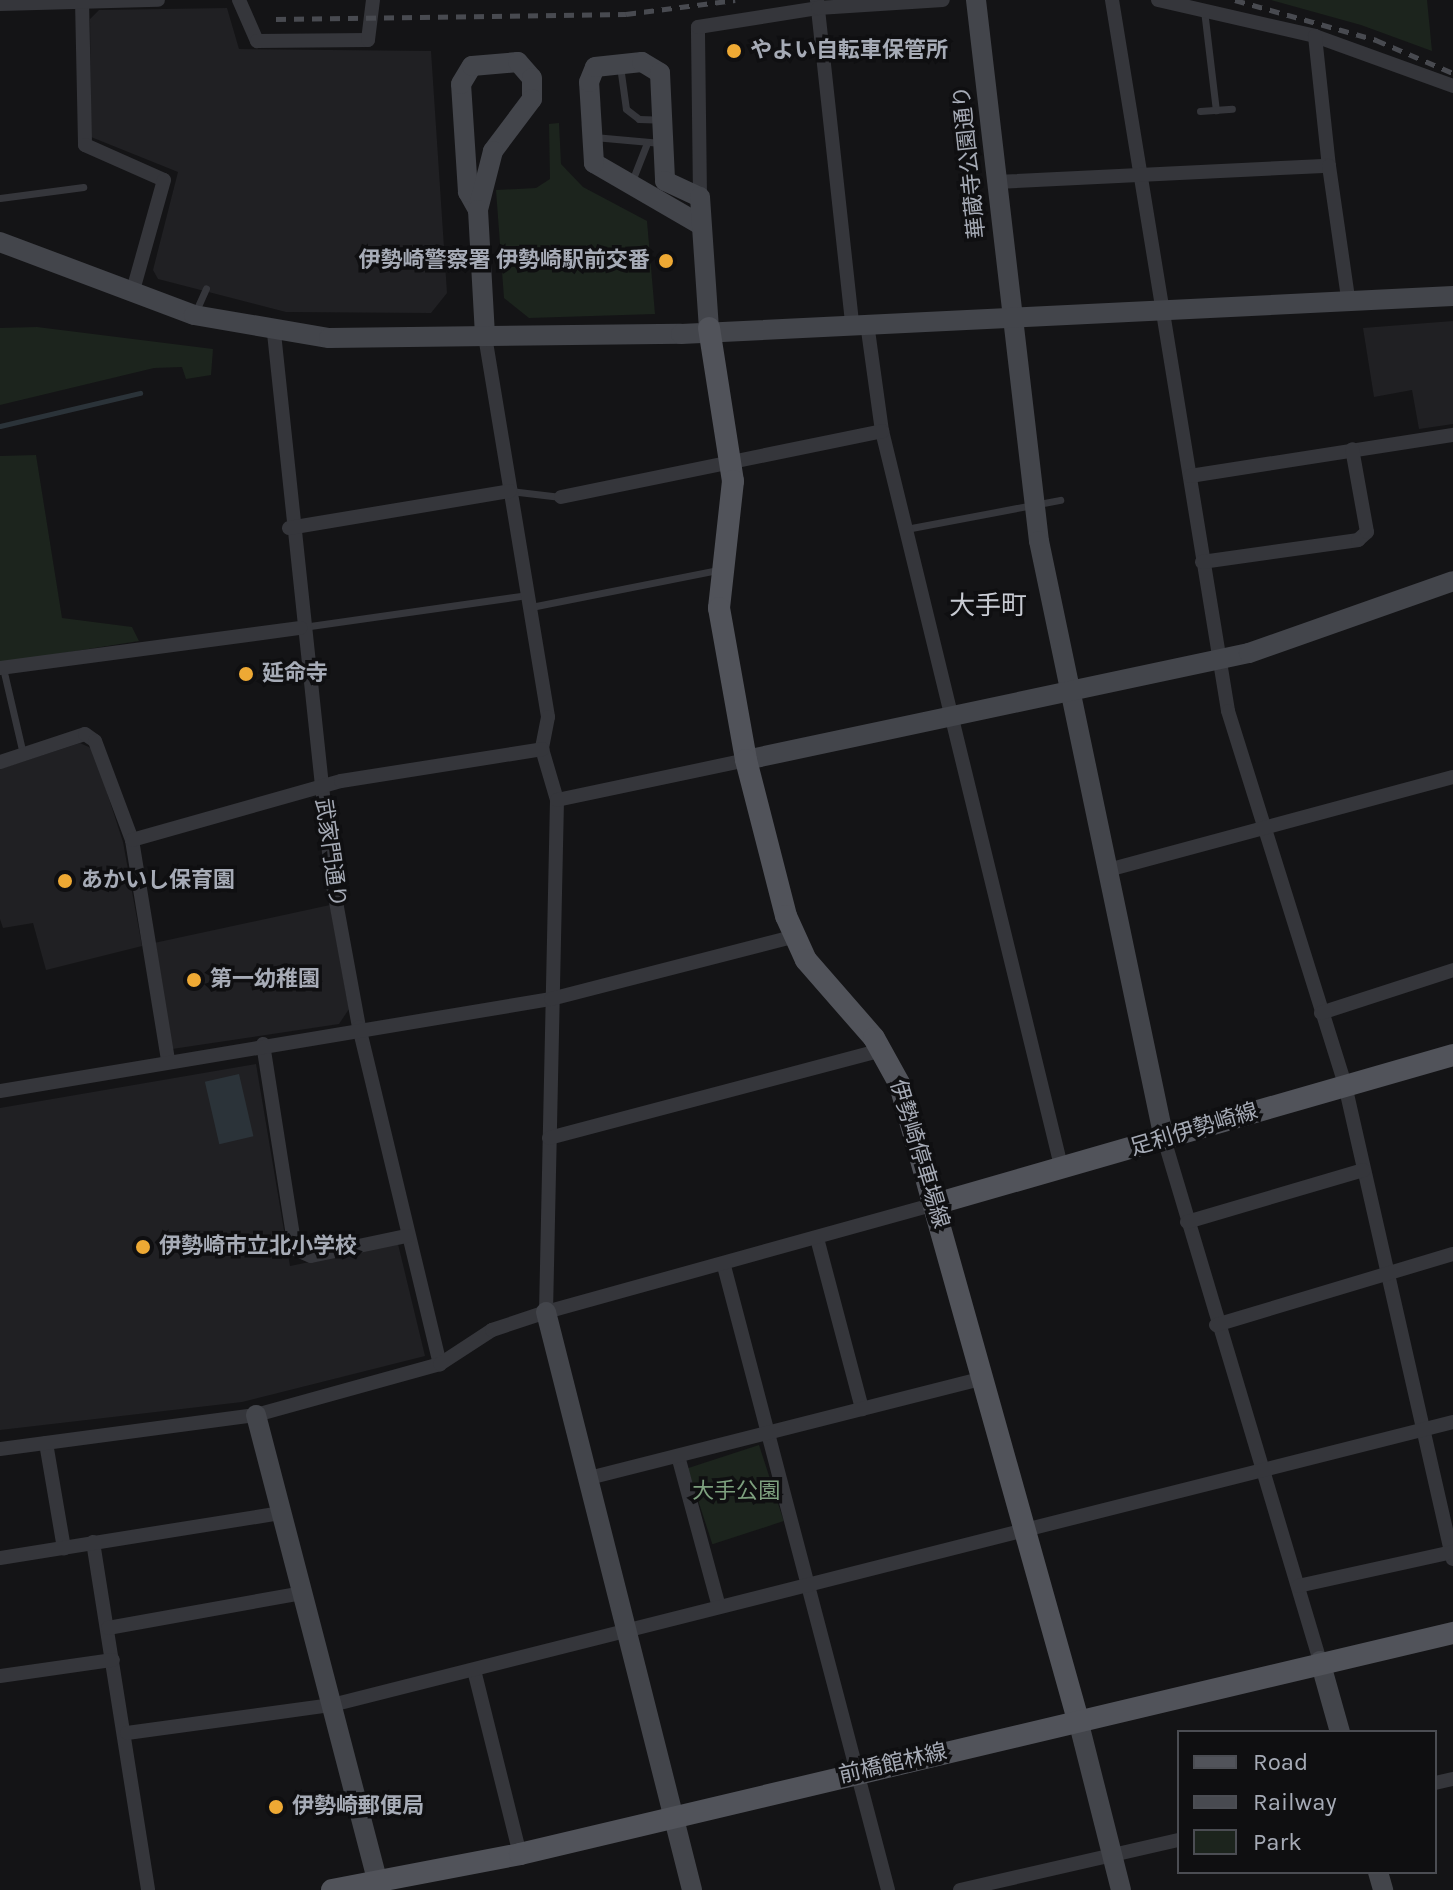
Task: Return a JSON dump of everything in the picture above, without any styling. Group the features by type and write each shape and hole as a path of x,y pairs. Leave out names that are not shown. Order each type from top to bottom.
{"main road":[{"name":"伊勢崎停車場線","path":"709,328 731,461 718,570 746,760 793,937 882,1050 900,1085 1028,1531 1078,1720"},
{"name":"足利伊勢崎線","path":"935,1204 1062,1170 1453,1055"},
{"name":"前橋館林線","path":"332,1890 379,1887 1320,1661 1453,1633"}],"street":[{"path":"0,4 158,0"},
{"path":"239,0 257,41 368,40 373,0"},
{"path":"709,328 701,225 694,33 706,23 817,4 943,0"},
{"name":"華蔵寺公園通り","path":"976,0 1033,504 1164,1139"},
{"path":"1112,0 1142,170 1218,661 1265,827 1345,1085 1453,1554 1298,1586"},
{"path":"1158,0 1204,8 1315,36 1453,86"},
{"path":"82,1 85,145 164,180 132,294"},
{"path":"817,4 860,324 882,431 1062,1170"},
{"path":"1315,36 1329,166 1349,304"},
{"path":"478,210 468,192 461,84 479,63 518,62 532,78 532,99 493,151 478,210 485,336 548,717 542,749 557,800 546,1312 692,1890"},
{"path":"700,197 668,185 655,143 664,119 658,69 620,62 590,73 590,136 594,163 628,187 701,225"},
{"path":"996,182 1142,170 1329,166"},
{"path":"0,242 194,315 274,333 485,336 1163,316 1453,296"},
{"name":"武家門通り","path":"274,333 289,528 320,789 359,1027 440,1364"},
{"path":"561,497 882,431"},
{"path":"1190,476 1453,435"},
{"path":"1202,562 1358,540 1367,532 1352,449"},
{"path":"289,528 510,491"},
{"path":"557,800 1218,661 1351,622 1453,581"},
{"path":"2,668 300,628"},
{"path":"0,762 85,734 95,741 132,840 168,1061"},
{"path":"132,840 320,789 542,749"},
{"path":"1108,870 1265,827 1452,782"},
{"path":"0,1091 359,1027 551,999 793,937"},
{"path":"1321,1013 1453,970"},
{"path":"263,1044 295,1249 311,1256 407,1236"},
{"path":"549,1138 882,1050"},
{"path":"1164,1139 1216,1325 1339,1730"},
{"path":"1187,1222 1364,1170"},
{"path":"0,1449 256,1415 440,1364 492,1330 546,1312 818,1242 935,1204"},
{"path":"818,1242 862,1409"},
{"path":"1216,1325 1386,1271 1453,1254"},
{"path":"724,1266 888,1890"},
{"path":"589,1478 984,1378"},
{"path":"256,1415 379,1887"},
{"path":"127,1733 332,1705 1453,1422"},
{"path":"46,1443 64,1548"},
{"path":"678,1456 719,1607"},
{"path":"0,1558 281,1513"},
{"path":"93,1542 127,1733 148,1890"},
{"path":"108,1628 302,1593"},
{"path":"0,1676 113,1660"},
{"path":"474,1670 520,1854"},
{"path":"1078,1720 1121,1890"},
{"path":"960,1890 1177,1840"}],"lane":[{"path":"1204,8 1216,110"},
{"path":"620,62 626,109 639,119 664,119"},
{"path":"1200,111 1232,109"},
{"path":"590,136 655,143 628,187"},
{"path":"0,198 83,187"},
{"path":"194,315 206,288"},
{"path":"510,491 561,497"},
{"path":"906,529 1060,500"},
{"path":"300,628 528,602 718,570"},
{"path":"2,668 23,754"}],"shaded area":[{"path":"227,8 239,49 431,51 447,293 431,313 286,312 158,279 153,270 178,172 91,137 90,19 99,10"},
{"path":"1453,321 1453,424 1419,429 1412,390 1374,397 1363,328"},
{"name":"あかいし保育園","path":"80,743 93,749 123,842 142,946 46,970 33,923 3,928 0,919 0,769"},
{"path":"330,905 349,1009 339,1024 172,1049 154,943"},
{"name":"伊勢崎市立北小学校","path":"256,1064 290,1266 398,1244 425,1356 242,1402 0,1430 0,1108"},
{"path":"239,1074 253,1136 219,1144 205,1082"}],"green space":[{"path":"1271,0 1427,0 1432,51 1361,25"},
{"path":"559,123 561,164 583,187 647,221 655,314 529,318 504,298 496,190 536,188 550,179 549,124"},
{"path":"37,327 213,349 211,375 186,379 182,367 154,368 0,405 0,328"},
{"path":"36,455 62,618 132,627 139,641 0,663 0,456"},
{"name":"大手公園","path":"759,1445 784,1521 712,1544 688,1468"}],"waterway":[{"path":"0,426 140,393"}],"railway":[{"path":"276,19 626,14 735,0"},
{"path":"1235,0 1376,40 1453,73"}],"place":[{"name":"やよい自転車保管所","path":"734,51"},
{"name":"伊勢崎警察署 伊勢崎駅前交番","path":"666,261"},
{"name":"延命寺","path":"246,674"},
{"name":"あかいし保育園","path":"65,881"},
{"name":"第一幼稚園","path":"194,980"},
{"name":"伊勢崎市立北小学校","path":"143,1247"},
{"name":"伊勢崎郵便局","path":"276,1807"}],"district":[{"name":"大手町","path":"988,606"}]}
